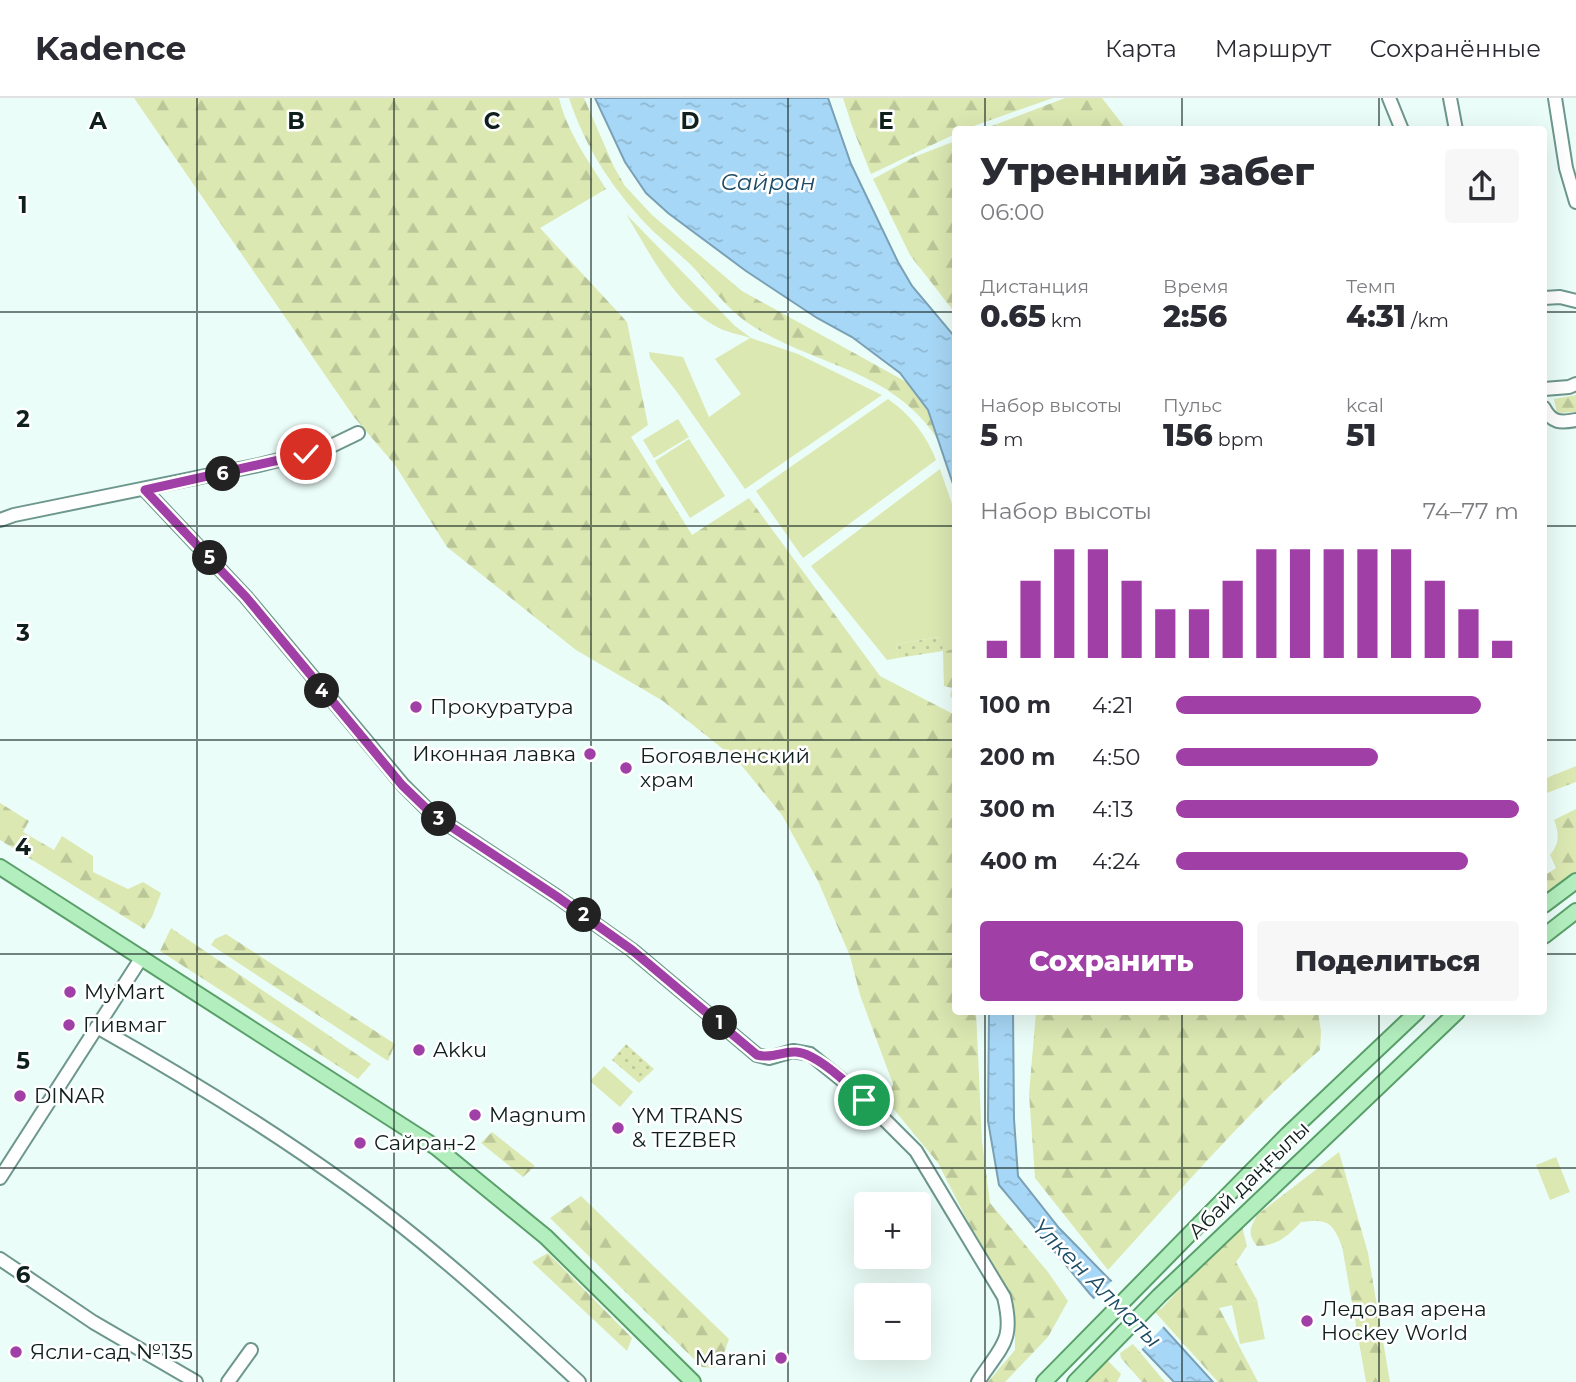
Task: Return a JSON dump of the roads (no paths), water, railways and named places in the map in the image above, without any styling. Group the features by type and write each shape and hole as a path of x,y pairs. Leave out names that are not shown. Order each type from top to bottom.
{"main road":[{"path":"0,867 437,1147 546,1237 693,1382"},
{"path":"1547,903 1576,881"},
{"path":"1547,934 1576,911"},
{"name":"Абай даңғылы","path":"1044,1382 1288,1134 1414,1015"},
{"name":"Абай даңғылы","path":"1074,1382 1159,1296 1454,1015"}],"street":[{"path":"1389,98 1400,126"},
{"path":"1450,98 1455,126"},
{"path":"1555,98 1566,168 1576,202"},
{"path":"1547,298 1560,297 1576,301"},
{"path":"1547,389 1576,384"},
{"path":"1547,414 1549,418 1559,422 1576,420"},
{"path":"0,520 306,454 327,448 358,433"},
{"path":"145,490 246,597 394,775 432,814 632,950 757,1055 769,1058 793,1051 810,1054 856,1092 916,1151 1004,1297 1009,1318 1006,1343 978,1382"},
{"path":"0,1178 142,957"},
{"path":"97,1027 150,1057 349,1186 470,1281 579,1382"},
{"path":"0,1259 93,1322 196,1382"},
{"path":"228,1382 251,1350"}],"water":[{"name":"Сайран","path":"595,98 828,98 851,164 898,262 912,286 952,333 952,481 928,410 900,373 852,337 817,318 746,271 668,213 646,193 625,162"},
{"name":"Үлкен Алматы","path":"989,1015 1013,1015 1014,1119 1018,1176 1059,1228 1109,1279 1163,1327 1213,1382 1174,1382 1090,1294 999,1185 988,1121"}],"place":[{"name":"Прокуратура","path":"416,707"},
{"name":"Иконная лавка","path":"590,754"},
{"name":"Богоявленский храм","path":"626,768"},
{"name":"MyMart","path":"70,992"},
{"name":"Пивмаг","path":"69,1025"},
{"name":"Akku","path":"419,1050"},
{"name":"DINAR","path":"20,1096"},
{"name":"Magnum","path":"475,1115"},
{"name":"YM TRANS & TEZBER","path":"618,1128"},
{"name":"Сайран-2","path":"360,1143"},
{"name":"Ледовая арена Hockey World","path":"1307,1321"},
{"name":"Ясли-сад №135","path":"16,1352"},
{"name":"Marani","path":"781,1358"}]}
